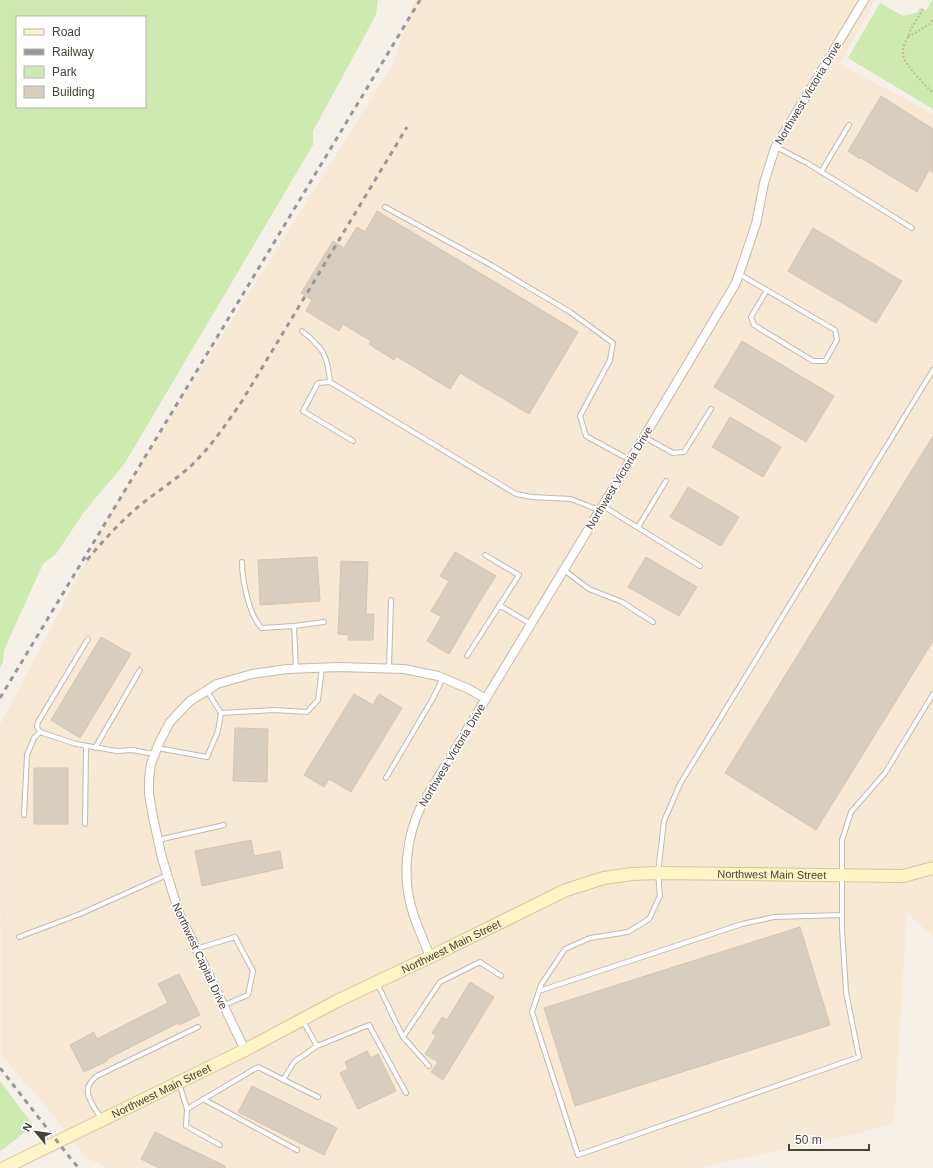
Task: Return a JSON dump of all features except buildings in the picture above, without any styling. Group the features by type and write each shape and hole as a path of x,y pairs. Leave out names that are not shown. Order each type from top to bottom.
{"street":[{"name":"Northwest Victoria Drive","path":"430,957 411,906 406,880 412,828 416,816 736,283 756,224 764,183 776,147 864,0"},
{"name":"Northwest Capital Drive","path":"245,1050 179,913 158,840 149,794 150,771 156,751 167,727 190,701 207,690 229,680 252,674 296,669 404,669 443,678 469,689 486,699"},
{"name":"Northwest Main Street","path":"4,1168 245,1050 337,1001 566,890 604,878 632,874 903,876 933,868"}],"lane":[{"path":"821,172 849,125"},
{"path":"776,147 821,172 912,228"},
{"path":"385,207 491,265 570,312 613,343 610,360 580,416 586,436 630,460"},
{"path":"739,274 767,290 835,330 837,340 825,361 813,361 754,325 751,317 767,290"},
{"path":"302,331 322,349 329,367 330,382"},
{"path":"933,370 680,784 664,821 658,873 660,896 649,919 628,932 590,938 565,949 541,985 532,1012 578,1155 859,1057 846,992 842,915 842,840 851,812 885,773 933,694"},
{"path":"353,441 303,411 318,384 330,382 421,435 516,494 532,497 571,499 601,508 638,528 700,566"},
{"path":"644,437 674,453 684,452 711,409"},
{"path":"638,528 666,481"},
{"path":"466,656 519,575 485,554"},
{"path":"242,562 242,576 253,616 262,628 324,622"},
{"path":"564,570 589,589 622,602 653,622"},
{"path":"389,669 391,600"},
{"path":"499,605 531,624"},
{"path":"294,626 296,669"},
{"path":"88,639 38,722 36,727 40,732 76,744 95,748 117,751 156,751 207,757 218,731 221,713 207,690"},
{"path":"221,713 274,710 307,712 318,700 322,668"},
{"path":"95,748 140,670"},
{"path":"386,778 432,700 443,678"},
{"path":"24,816 27,755 34,738 40,732"},
{"path":"85,824 86,746"},
{"path":"158,840 224,825"},
{"path":"20,937 80,914 167,875"},
{"path":"539,992 742,924 774,917 842,915"},
{"path":"196,949 235,937 254,971 248,995 223,1006"},
{"path":"403,1037 440,982 480,962 501,976"},
{"path":"376,983 403,1037 429,1066"},
{"path":"302,1020 317,1046"},
{"path":"283,1080 294,1062 317,1046 369,1025 406,1093"},
{"path":"102,1120 87,1095 87,1087 90,1081 97,1076 198,1027"},
{"path":"187,1109 258,1067 318,1097"},
{"path":"179,1083 187,1109 186,1126 220,1145"},
{"path":"203,1099 297,1150"}],"path":[{"path":"923,9 903,46 904,58 933,93"},
{"path":"908,37 930,24 933,20"}],"shaded area":[{"path":"415,0 875,0 840,64 933,114 933,937 907,912 894,1122 861,1133 698,1168 109,1168 87,1159 43,1103 1,1055 0,725 115,506 392,66"}],"green space":[{"path":"0,0 378,0 376,15 313,131 313,145 125,463 84,512 56,554 43,564 4,650 3,662 0,668"},
{"path":"932,0 933,109 848,58 880,3 903,16 918,12 920,7 926,11"},
{"path":"0,1081 33,1125 0,1151"}],"railway":[{"path":"0,698 420,0"},
{"path":"87,560 111,532 131,513 193,464 219,434 242,401 407,127"},
{"path":"0,1068 79,1168"}]}
